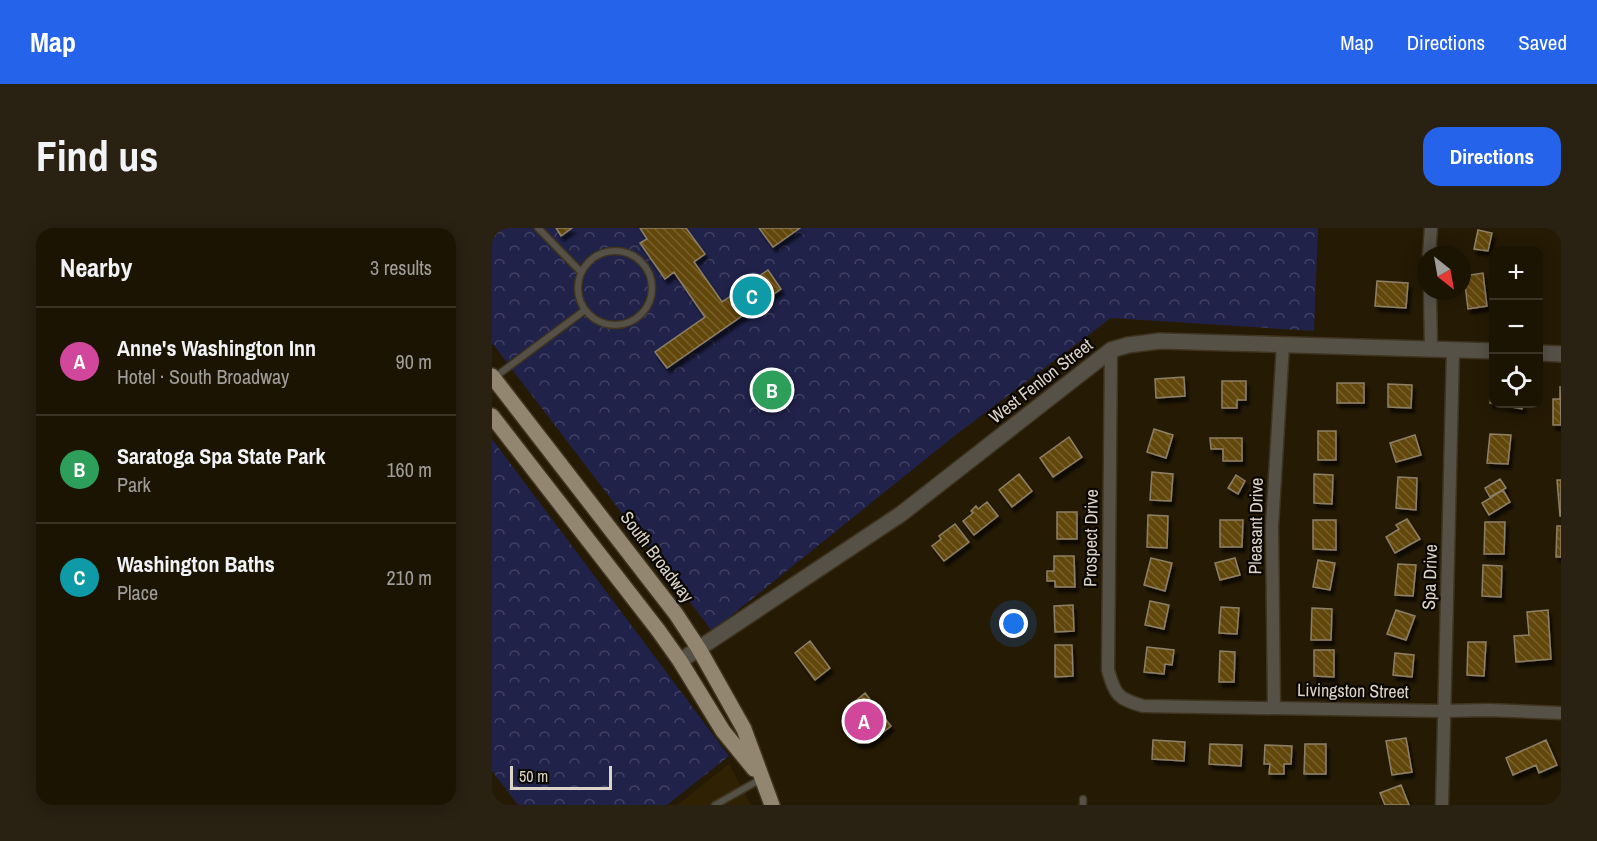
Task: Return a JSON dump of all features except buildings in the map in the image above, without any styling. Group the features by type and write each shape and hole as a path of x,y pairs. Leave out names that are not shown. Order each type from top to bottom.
{"main road":[{"name":"South Broadway","path":"492,378 676,614 699,649 744,729 772,805"},
{"name":"South Broadway","path":"492,416 658,630 723,731 761,779"}],"street":[{"path":"1430,246 1431,228"},
{"path":"1430,300 1431,349"},
{"name":"West Fenlon Street","path":"680,661 901,514 1111,350 1128,345 1160,341 1489,351"},
{"name":"Pleasant Drive","path":"1274,708 1272,526 1283,345"},
{"name":"Prospect Drive","path":"1111,350 1108,670 1119,697 1143,706"},
{"name":"Spa Drive","path":"1442,805 1453,350"},
{"path":"1543,353 1561,354"},
{"name":"Livingston Street","path":"1143,706 1561,713"}],"lane":[{"path":"538,228 581,272"},
{"path":"612,251 625,252 634,256 644,265 650,276 652,293 648,305 630,322 618,325 606,324 594,319 585,310 579,297 578,285 581,272 589,261 600,254 612,251"},
{"path":"492,378 585,310"},
{"path":"715,805 761,779"}],"shaded area":[{"path":"729,764 751,805 677,805"}],"green space":[{"path":"492,228 1318,228 1314,331 1111,318 953,437 712,631 492,343"},
{"path":"492,439 729,756 667,805 518,805 492,771"}],"place":[{"name":"Washington Baths","path":"752,296"},
{"name":"Saratoga Spa State Park","path":"772,390"},
{"name":"Anne's Washington Inn","path":"864,721"}]}
